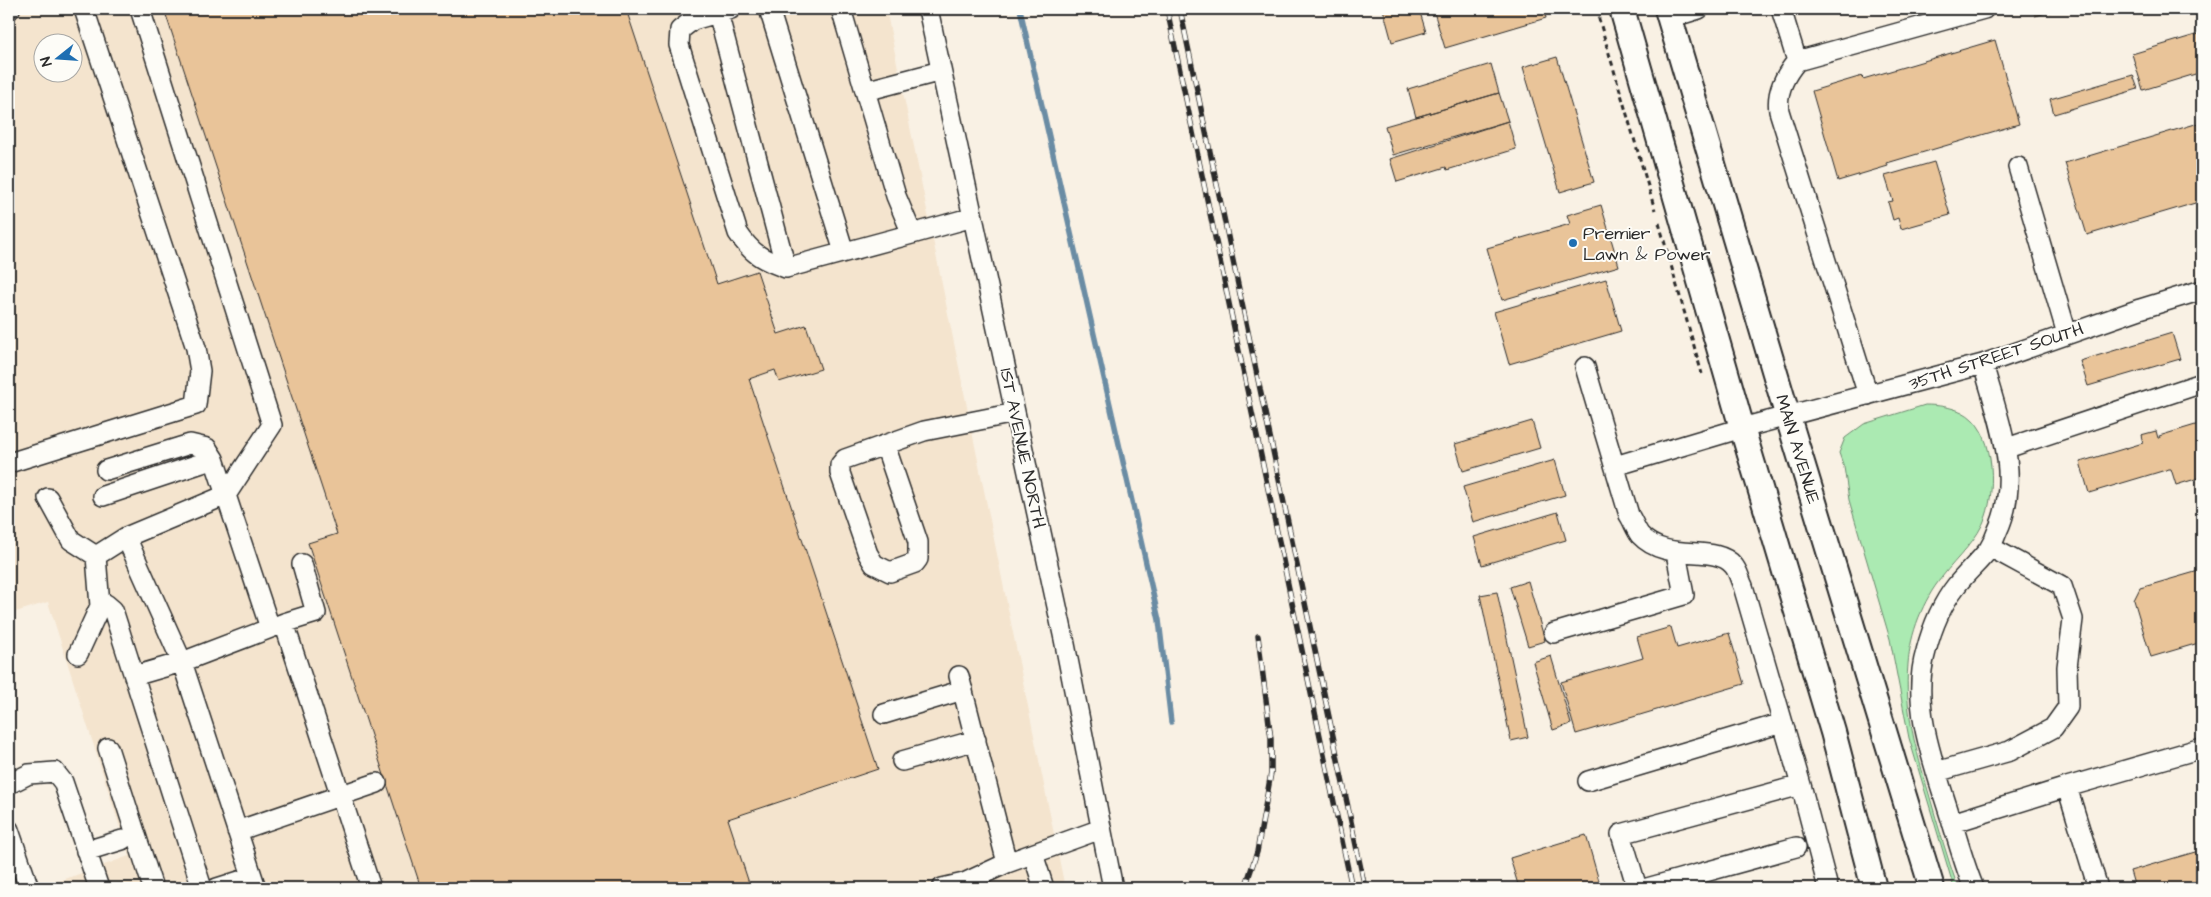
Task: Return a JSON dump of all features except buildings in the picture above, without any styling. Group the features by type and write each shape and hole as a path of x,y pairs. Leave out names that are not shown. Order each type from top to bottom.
{"main road":[{"path":"1622,9 1742,428 1833,732 1874,888"},
{"name":"MAIN AVENUE","path":"1669,13 1788,417 1932,888"}],"street":[{"path":"9,463 196,405 200,371 196,348 84,9"},
{"path":"96,556 126,537 226,495 272,425 140,9"},
{"path":"768,9 844,252"},
{"path":"842,9 864,91 896,196 912,234"},
{"name":"1ST AVENUE NORTH","path":"928,9 1064,639 1113,888"},
{"path":"1669,13 1699,9"},
{"path":"1781,9 1797,61"},
{"path":"1868,395 1779,110 1778,99 1786,74 1797,61 1984,9"},
{"path":"786,268 725,11 693,20 680,30 678,45 738,233 748,248 766,262 786,268 973,217"},
{"path":"864,91 941,72"},
{"path":"2018,167 2067,334"},
{"name":"35TH STREET SOUTH","path":"1615,466 1742,428 1983,364 2067,334 2202,290"},
{"path":"1974,888 1936,772 1922,714 1920,682 1925,652 1938,615 1955,588 1990,547 2001,523 2009,494 2010,471 2006,448 1983,364"},
{"path":"1585,367 1629,515 1640,535 1655,546 1676,553 1715,554 1733,564 1743,586 1828,888"},
{"path":"2006,448 2202,383"},
{"path":"885,445 918,542 919,551 915,562 890,572 874,564 868,554 840,473 840,464 844,459 885,445 924,432 1016,413"},
{"path":"106,470 190,444 207,448 214,459 340,796 370,888"},
{"path":"103,496 214,459"},
{"path":"48,498 71,540 96,556"},
{"path":"126,537 182,662 254,883 217,888"},
{"path":"1936,772 2010,751 2052,728 2068,707 2068,667 2073,619 2062,586 1990,547"},
{"path":"1554,633 1684,595 1676,553"},
{"path":"78,654 100,606 96,556"},
{"path":"134,676 182,662 277,625 316,613 302,564"},
{"path":"100,606 106,604 113,610 202,888"},
{"path":"884,714 961,683 1007,864"},
{"path":"1588,781 1782,724"},
{"path":"902,761 976,740"},
{"path":"108,748 153,888"},
{"path":"1952,823 2202,748"},
{"path":"9,784 28,774 55,772 63,782 99,888"},
{"path":"237,831 377,783"},
{"path":"1637,888 1621,834 1800,785"},
{"path":"2067,787 2098,888"},
{"path":"942,888 965,886 1007,864 1101,829"},
{"path":"9,830 29,888"},
{"path":"86,852 122,840"},
{"path":"1647,888 1796,847"},
{"path":"1032,854 1044,888"}],"path":[{"path":"1596,9 1656,213"},
{"path":"1659,222 1702,374"}],"shaded area":[{"path":"9,9 886,9 1065,888 40,888 129,856 48,602 9,614"}],"green space":[{"path":"1925,405 1953,409 1962,412 1973,420 1987,444 1992,475 1989,504 1982,525 1973,541 1935,586 1923,607 1911,641 1908,664 1908,698 1912,730 1939,830 1958,888 1954,888 1909,738 1890,639 1849,500 1844,467 1839,453 1845,438 1864,424"}],"waterway":[{"path":"1020,9 1159,620 1171,722"}],"railway":[{"path":"1167,9 1352,888"},
{"path":"1180,9 1365,888"},
{"path":"1245,888 1257,852 1271,773 1271,739 1258,636"}],"place":[{"name":"Premier Lawn & Power","path":"1573,243"}]}
